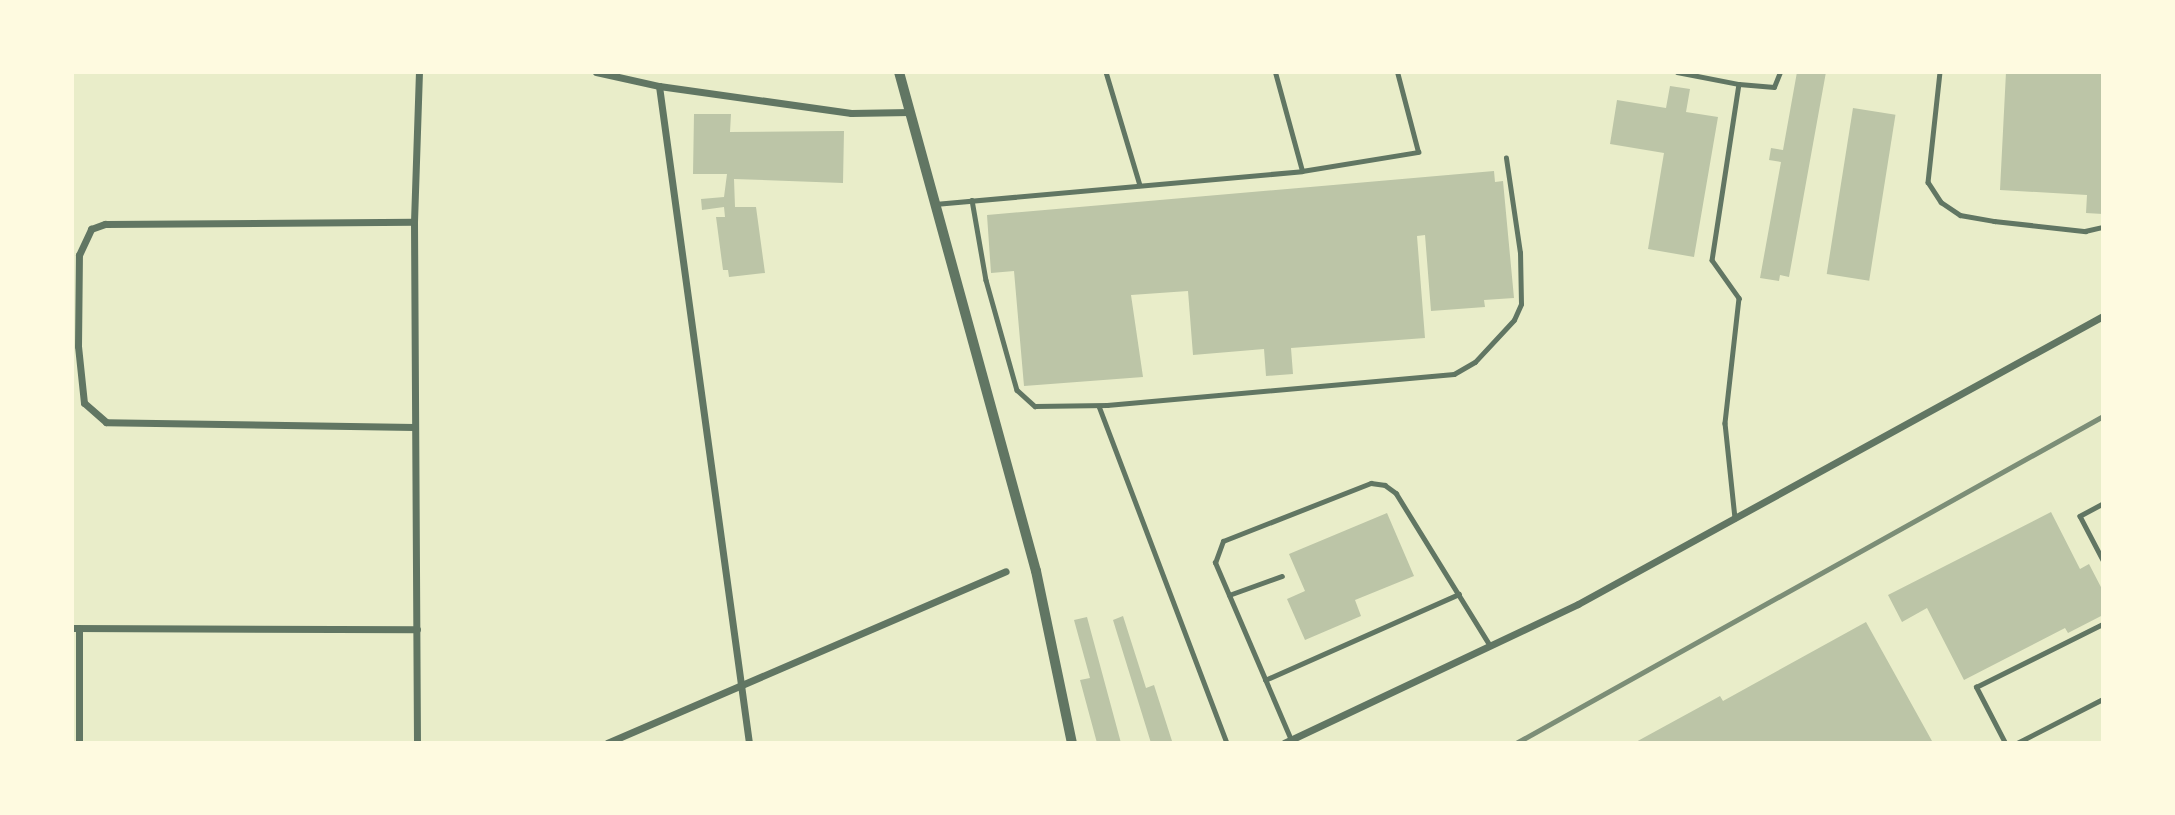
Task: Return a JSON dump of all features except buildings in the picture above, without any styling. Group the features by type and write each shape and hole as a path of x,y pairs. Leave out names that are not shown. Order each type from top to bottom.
{"street":[{"path":"417,743 414,222 419,72"},
{"path":"596,72 659,86 851,113 910,112"},
{"path":"899,72 1035,572 1072,743"},
{"path":"659,86 749,743"},
{"path":"414,222 105,224 91,229 79,255 78,346 84,403 106,422 414,427"},
{"path":"1287,742 1578,604 2103,316"},
{"path":"607,743 1006,571"},
{"path":"79,743 75,629 417,629"}],"lane":[{"path":"1106,72 1140,185"},
{"path":"1275,72 1302,171"},
{"path":"934,204 1302,171 1419,152 1396,72"},
{"path":"1677,72 1774,88 1780,72"},
{"path":"1940,72 1928,182 1941,202 1959,215 1994,221 2085,231 2103,227"},
{"path":"1735,518 1725,423 1740,298 1712,260 1739,84"},
{"path":"972,200 986,280 1017,390 1035,406 1099,406 1454,374 1475,362 1514,320 1521,304 1521,253 1506,158"},
{"path":"1099,406 1227,743"},
{"path":"1287,742 1265,680 1215,563 1223,541 1371,484 1385,485 1396,493 1490,645"},
{"path":"2103,504 2080,516 2103,560"},
{"path":"1229,595 1282,576"},
{"path":"1265,680 1459,594"},
{"path":"2005,743 1976,687 2103,624"},
{"path":"2017,743 2103,699"}],"railway":[{"path":"1516,743 2103,416"}]}
